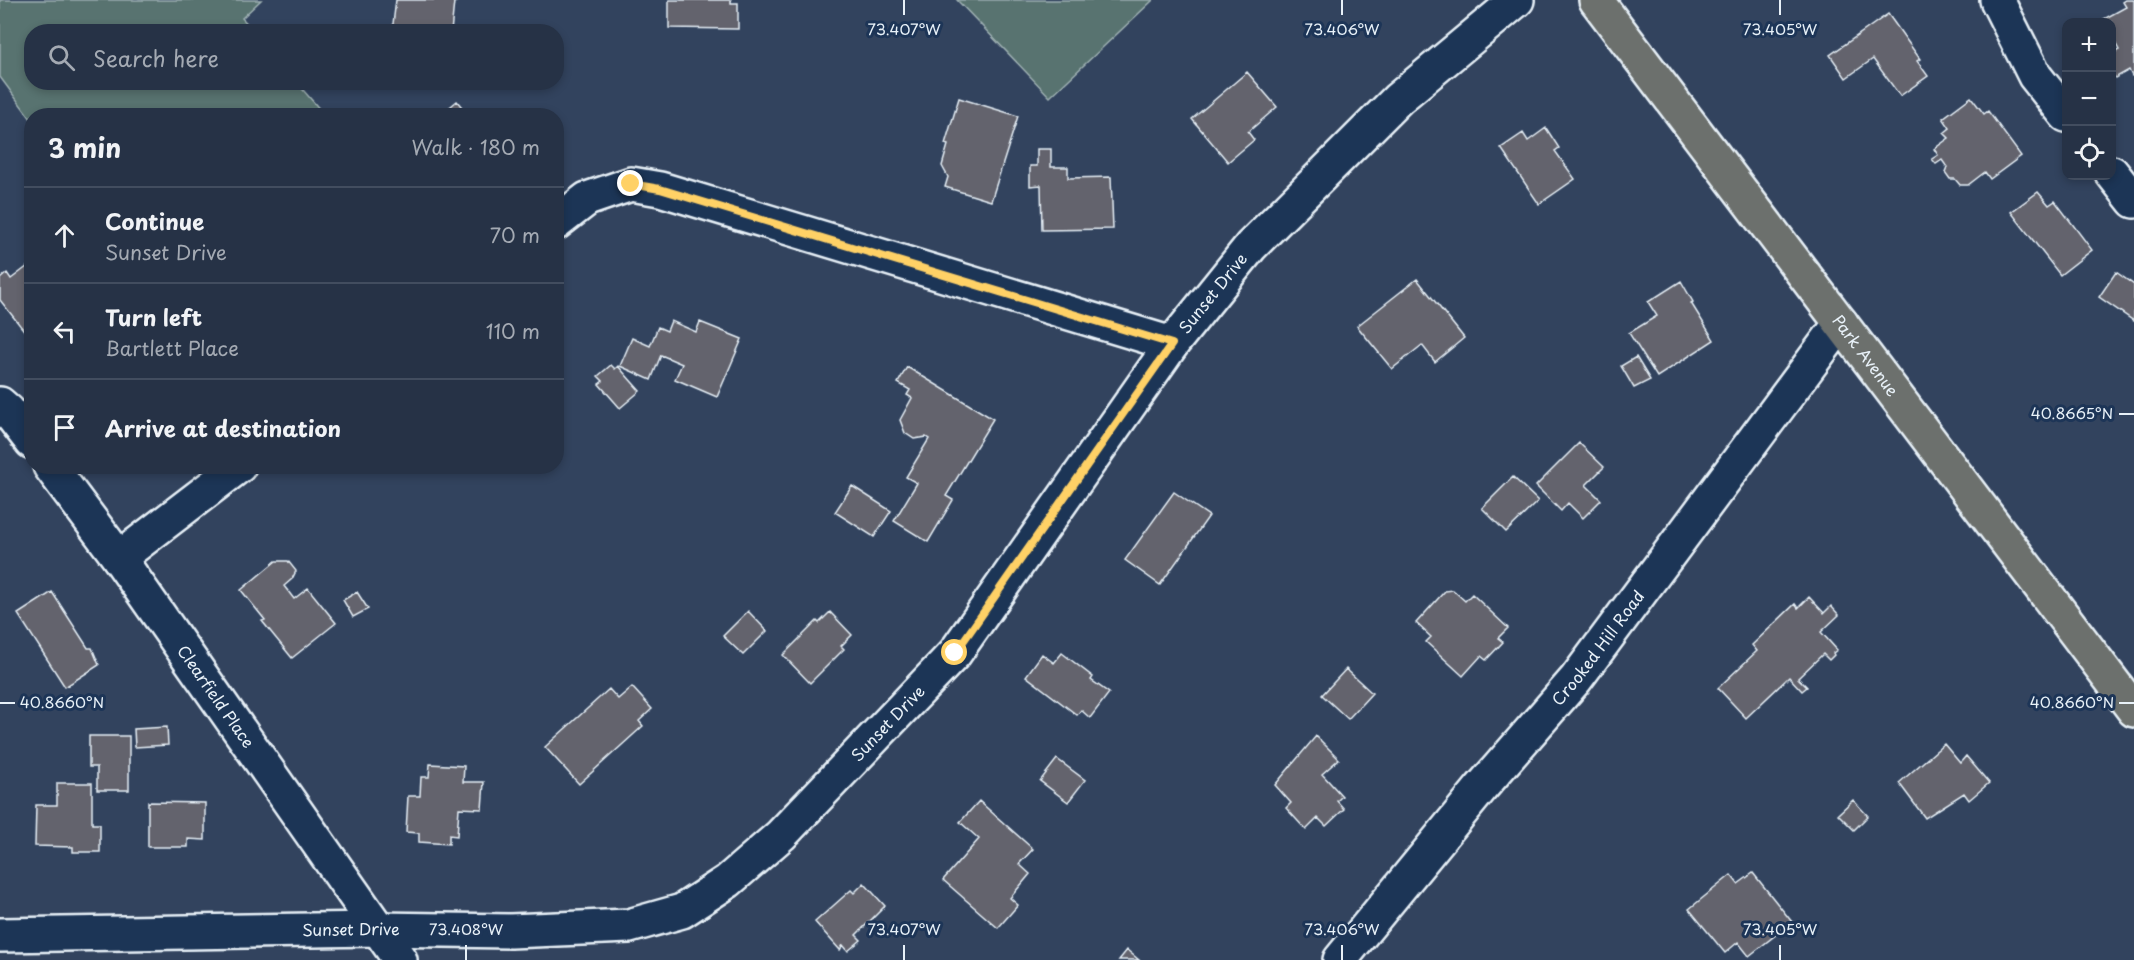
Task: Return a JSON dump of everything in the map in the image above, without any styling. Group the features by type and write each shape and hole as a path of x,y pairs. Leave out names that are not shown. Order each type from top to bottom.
{"main road":[{"name":"Park Avenue","path":"1596,0 2134,710"}],"street":[{"name":"Sunset Drive","path":"0,935 377,929 510,931 628,926 682,911 728,881 781,835 955,653 1172,344 1251,246 1398,99 1517,0"},
{"path":"1971,0 2062,109"},
{"path":"1997,0 2035,76"},
{"path":"2116,178 2134,201"},
{"path":"564,217 587,199 631,184 660,189 1172,344"},
{"name":"Crooked Hill Road","path":"1340,960 1481,788 1576,679 1841,322"},
{"path":"0,404 24,432"},
{"name":"Clearfield Place","path":"56,474 119,558 400,960"},
{"path":"119,558 229,474"}],"green space":[{"path":"0,0 261,0 242,18 248,24 24,24 24,90 303,90 319,108 24,110 0,77"},
{"path":"957,0 1153,0 1050,97"}],"building":[{"path":"396,0 457,0 454,2 452,24 393,24"},
{"path":"669,0 731,0 731,3 738,3 738,29 669,28"},
{"path":"2134,0 2134,75 2132,76 2129,70 2116,77 2116,52 2119,50 2116,44 2116,18 2106,18 2126,7 2123,2"},
{"path":"1888,14 1920,59 1917,61 1928,76 1900,96 1873,59 1846,78 1830,55"},
{"path":"1247,72 1277,107 1248,132 1254,140 1228,162 1192,119"},
{"path":"1971,97 1984,114 1988,111 2021,156 1990,179 1985,172 1968,185 1960,185 1955,179 1950,179 1945,172 1947,167 1942,160 1936,164 1932,159 1938,155 1934,149 1949,138 1944,133 1950,128 1943,118"},
{"path":"959,98 1018,116 991,201 945,187 948,177 942,166 948,145 945,144"},
{"path":"457,101 463,108 449,108"},
{"path":"1546,128 1559,148 1555,151 1575,179 1539,204 1501,148 1523,133 1528,141"},
{"path":"1037,149 1051,149 1051,167 1068,167 1068,178 1111,177 1113,229 1042,230 1041,185 1030,186 1030,166 1037,166"},
{"path":"2038,192 2049,205 2055,201 2092,250 2060,275 2011,212"},
{"path":"24,269 24,330 0,300 0,279 7,273 11,279"},
{"path":"2116,272 2134,285 2134,321 2099,297"},
{"path":"1417,279 1464,338 1435,362 1422,345 1392,369 1357,326"},
{"path":"1681,281 1693,302 1691,303 1714,340 1657,377 1629,333 1657,316 1648,302"},
{"path":"671,321 696,332 700,322 742,339 717,397 675,379 682,364 661,355 651,380 620,366 632,338 650,346 658,327 667,331"},
{"path":"1636,357 1650,380 1634,388 1621,366"},
{"path":"611,365 615,369 618,366 640,391 620,408 599,384 603,381 598,376"},
{"path":"907,367 993,419 946,496 953,500 928,542 894,521 917,483 906,477 929,439 926,437 914,439 905,433 900,420 912,398 907,395 910,390 898,383"},
{"path":"1579,443 1604,467 1586,485 1601,500 1583,518 1568,503 1561,511 1536,486"},
{"path":"1513,477 1538,501 1506,532 1482,508"},
{"path":"852,486 891,511 874,537 835,512"},
{"path":"1174,492 1209,516 1160,585 1125,560"},
{"path":"276,561 288,561 296,571 292,579 284,586 294,599 308,588 336,623 292,658 241,590"},
{"path":"1453,590 1465,601 1472,594 1508,628 1498,638 1503,642 1486,660 1481,656 1463,676 1426,642 1431,637 1416,623 1445,591"},
{"path":"52,592 88,648 92,648 99,665 65,687 18,614"},
{"path":"357,592 368,609 353,617 343,600"},
{"path":"1809,597 1824,613 1831,606 1839,615 1821,632 1837,650 1829,660 1823,654 1798,678 1807,687 1802,691 1789,677 1746,718 1718,688 1757,651 1752,645 1795,604 1798,608"},
{"path":"748,611 767,631 743,655 723,636"},
{"path":"830,612 852,635 841,646 844,649 810,683 783,655 817,621 819,623"},
{"path":"1062,653 1093,677 1091,680 1109,693 1090,718 1081,710 1077,715 1026,676 1042,654 1054,663"},
{"path":"1346,669 1372,693 1348,719 1322,695"},
{"path":"632,687 652,709 639,721 643,726 579,784 545,747 609,689 618,699"},
{"path":"167,727 168,745 135,747 134,729"},
{"path":"89,736 129,736 129,790 97,790 97,767 89,767"},
{"path":"1316,736 1339,759 1322,774 1342,796 1337,801 1344,809 1326,826 1318,818 1306,830 1286,808 1291,803 1275,785"},
{"path":"1944,744 1960,763 1966,756 1989,783 1969,800 1964,793 1925,818 1899,783"},
{"path":"1057,759 1085,780 1068,802 1040,781"},
{"path":"430,764 464,766 463,782 484,782 482,809 459,808 457,836 449,835 449,844 419,842 419,833 406,832 408,796 420,796 421,777 429,777"},
{"path":"57,783 92,783 92,824 100,824 100,852 73,852 73,847 35,846 36,805 57,805"},
{"path":"1853,800 1868,816 1854,830 1838,814"},
{"path":"979,801 1033,849 1019,864 1030,874 1010,898 1018,905 998,928 943,880 979,839 960,822"},
{"path":"148,802 205,803 205,840 188,839 188,847 148,847"},
{"path":"1753,873 1792,922 1749,956 1738,942 1725,953 1689,909 1731,875 1738,884"},
{"path":"864,883 885,906 856,935 861,940 848,951 843,945 840,950 815,922 851,890 854,893"},
{"path":"1127,950 1139,960 1119,960"}],"route":[{"path":"631,184 660,189 1172,344 955,653"}]}
